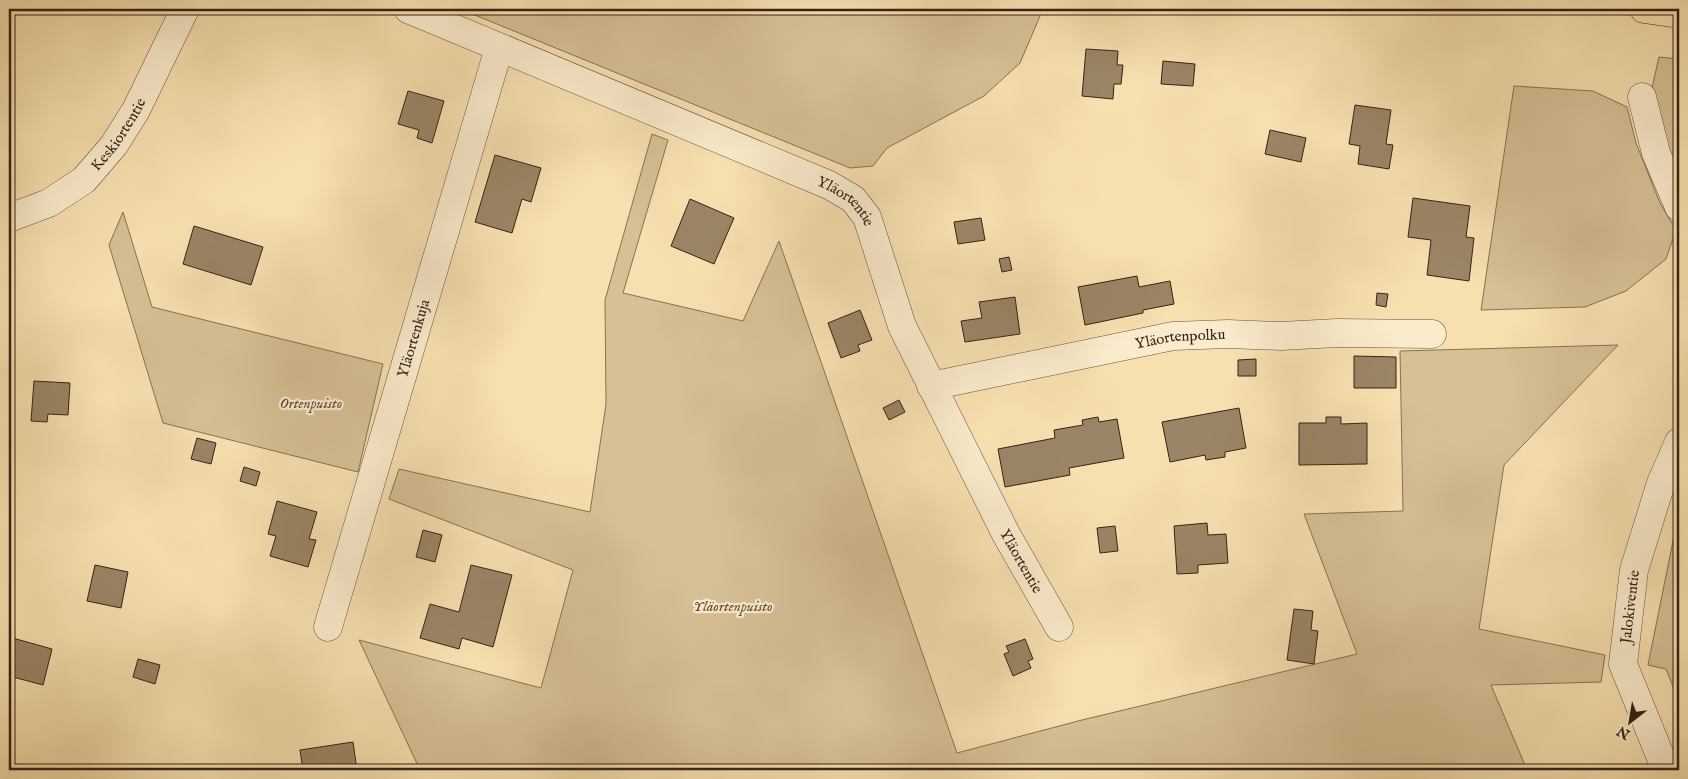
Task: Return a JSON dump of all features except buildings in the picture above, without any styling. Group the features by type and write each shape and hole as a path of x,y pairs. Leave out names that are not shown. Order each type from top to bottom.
{"highway":[{"path":"1644,9 1679,14"}],"street":[{"name":"Keskiortentie","path":"9,218 48,203 84,180 114,145 136,110 185,9"},
{"name":"Yläortentie","path":"408,9 829,186 853,199 867,217 902,326 1006,534 1058,627"},
{"name":"Yläortenkuja","path":"328,627 499,48"},
{"path":"1642,97 1656,153 1679,207"},
{"name":"Yläortenpolku","path":"931,386 1173,336 1228,334 1281,336 1337,333 1432,334"},
{"name":"Jalokiventie","path":"1666,770 1624,664 1634,570 1661,483 1679,442"}],"green space":[{"path":"460,9 1043,9 1020,63 984,96 887,148 873,166 850,168"},
{"path":"1659,57 1679,59 1679,182 1649,101"},
{"path":"1514,86 1593,91 1627,107 1636,143 1660,203 1676,230 1666,259 1626,291 1585,307 1481,310"},
{"name":"Yläortenpuisto","path":"652,134 668,140 623,293 743,321 779,241 957,753 1082,720 1357,654 1304,514 1403,511 1400,351 1618,345 1504,465 1479,629 1605,655 1601,682 1491,685 1527,770 420,770 359,640 541,688 573,570 389,499 399,469 590,512 606,404 605,300"},
{"name":"Ortenpuisto","path":"123,212 152,307 383,364 358,472 163,423 109,245"},
{"path":"1679,511 1679,702 1666,669 1648,665"}]}
